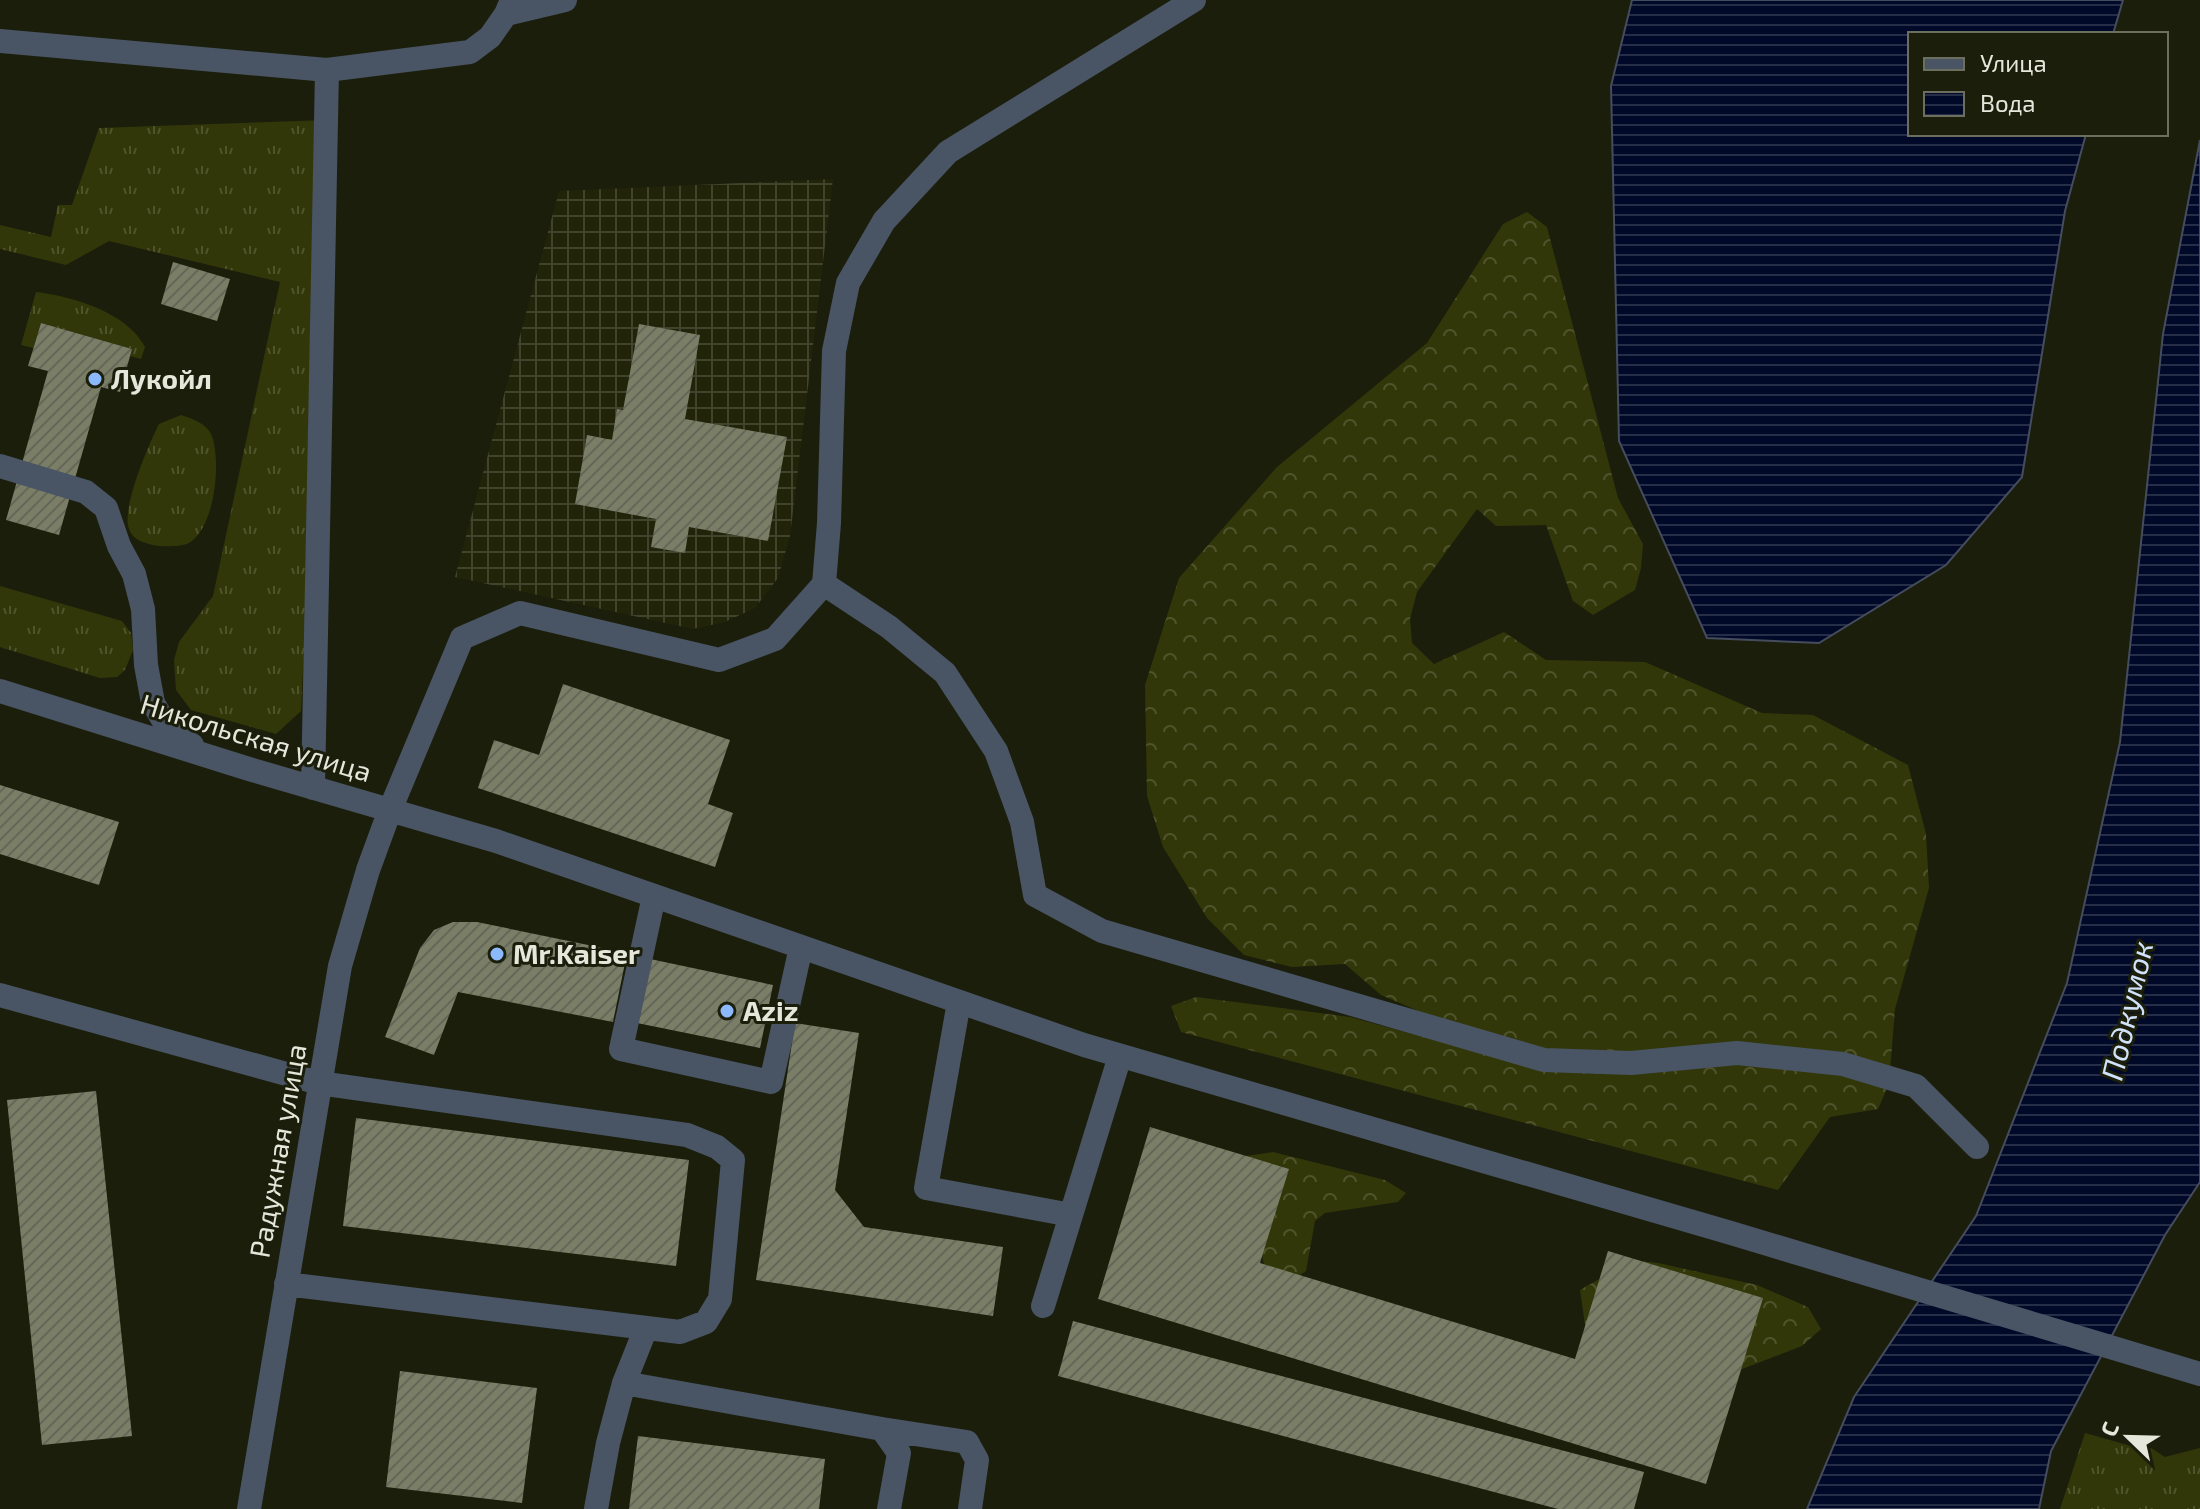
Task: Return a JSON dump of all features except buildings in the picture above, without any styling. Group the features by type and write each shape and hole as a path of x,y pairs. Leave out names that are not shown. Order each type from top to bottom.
{"street":[{"path":"0,41 327,70 470,52 490,37 509,7 565,0"},
{"path":"1194,0 948,152 884,221 848,283 834,351 824,584 889,627 945,673 996,751 1022,822 1035,895 1102,931 1544,1060 1631,1063 1737,1053 1843,1064 1916,1086 1977,1147"},
{"path":"313,788 327,70"},
{"path":"0,466 86,492 106,508 119,546 134,574 143,609 146,665 153,703 169,730 207,756"},
{"name":"Радужная улица","path":"249,1509 340,966 368,870 390,810 462,638 520,613 719,660 775,639 824,584"},
{"name":"Никольская улица","path":"0,691 496,841 1120,1056 1731,1233 2200,1374"},
{"path":"654,896 621,1049 771,1082 801,947"},
{"path":"0,995 319,1083 687,1135 717,1147 733,1160 720,1299 706,1322 680,1332 286,1284"},
{"path":"959,1002 926,1188 1071,1215"},
{"path":"1043,1306 1120,1056"},
{"path":"596,1509 608,1443 624,1383 646,1328"},
{"path":"624,1383 967,1442 977,1460 970,1509"},
{"path":"882,1429 899,1453 889,1509"}],"shaded area":[{"path":"833,179 790,536 778,578 755,608 725,622 693,629 455,577 559,191"}],"green space":[{"path":"329,120 301,711 276,734 191,710 176,690 174,660 179,642 213,596 280,282 109,241 66,265 0,249 0,225 51,237 58,205 72,205 99,128"},
{"path":"1527,212 1547,227 1618,498 1643,544 1641,568 1635,590 1593,615 1573,601 1546,525 1496,526 1477,509 1417,592 1410,619 1412,643 1434,664 1504,632 1546,660 1645,662 1762,713 1813,715 1908,765 1926,834 1929,888 1895,1009 1889,1084 1878,1109 1830,1117 1778,1190 1181,1032 1171,1006 1196,997 1350,1017 1445,1043 1449,1024 1381,995 1345,964 1292,967 1244,955 1207,918 1163,847 1147,796 1145,685 1179,578 1277,467 1427,343 1503,224"},
{"path":"36,292 75,300 113,316 143,343 145,347 141,359 130,356 132,349 41,323 33,348 21,345"},
{"path":"181,415 202,424 211,434 216,460 214,493 205,523 189,543 153,545 138,540 131,533 129,507 137,476 159,424"},
{"path":"0,586 122,621 131,633 133,650 125,670 117,677 100,678 0,647"},
{"path":"1273,1152 1385,1180 1406,1193 1398,1202 1325,1213 1315,1221 1306,1271 1277,1290 1267,1282 1251,1193 1225,1159"},
{"path":"1633,1260 1757,1285 1808,1307 1821,1329 1802,1346 1708,1382 1591,1366 1580,1290"},
{"path":"2085,1433 2131,1446 2151,1448 2165,1457 2200,1448 2200,1509 2060,1509"}],"water":[{"path":"1632,0 2123,0 2114,32 1908,32 1908,136 2085,136 2065,211 2022,477 1946,565 1819,643 1707,638 1619,441 1611,86"},
{"name":"Подкумок","path":"2200,140 2200,1182 2165,1235 2051,1451 2039,1509 1807,1509 1854,1397 1976,1216 2067,983 2120,742 2163,334"}],"place":[{"name":"Лукойл","path":"95,379"},
{"name":"Mr.Kaiser","path":"497,954"},
{"name":"Aziz","path":"727,1011"}]}
